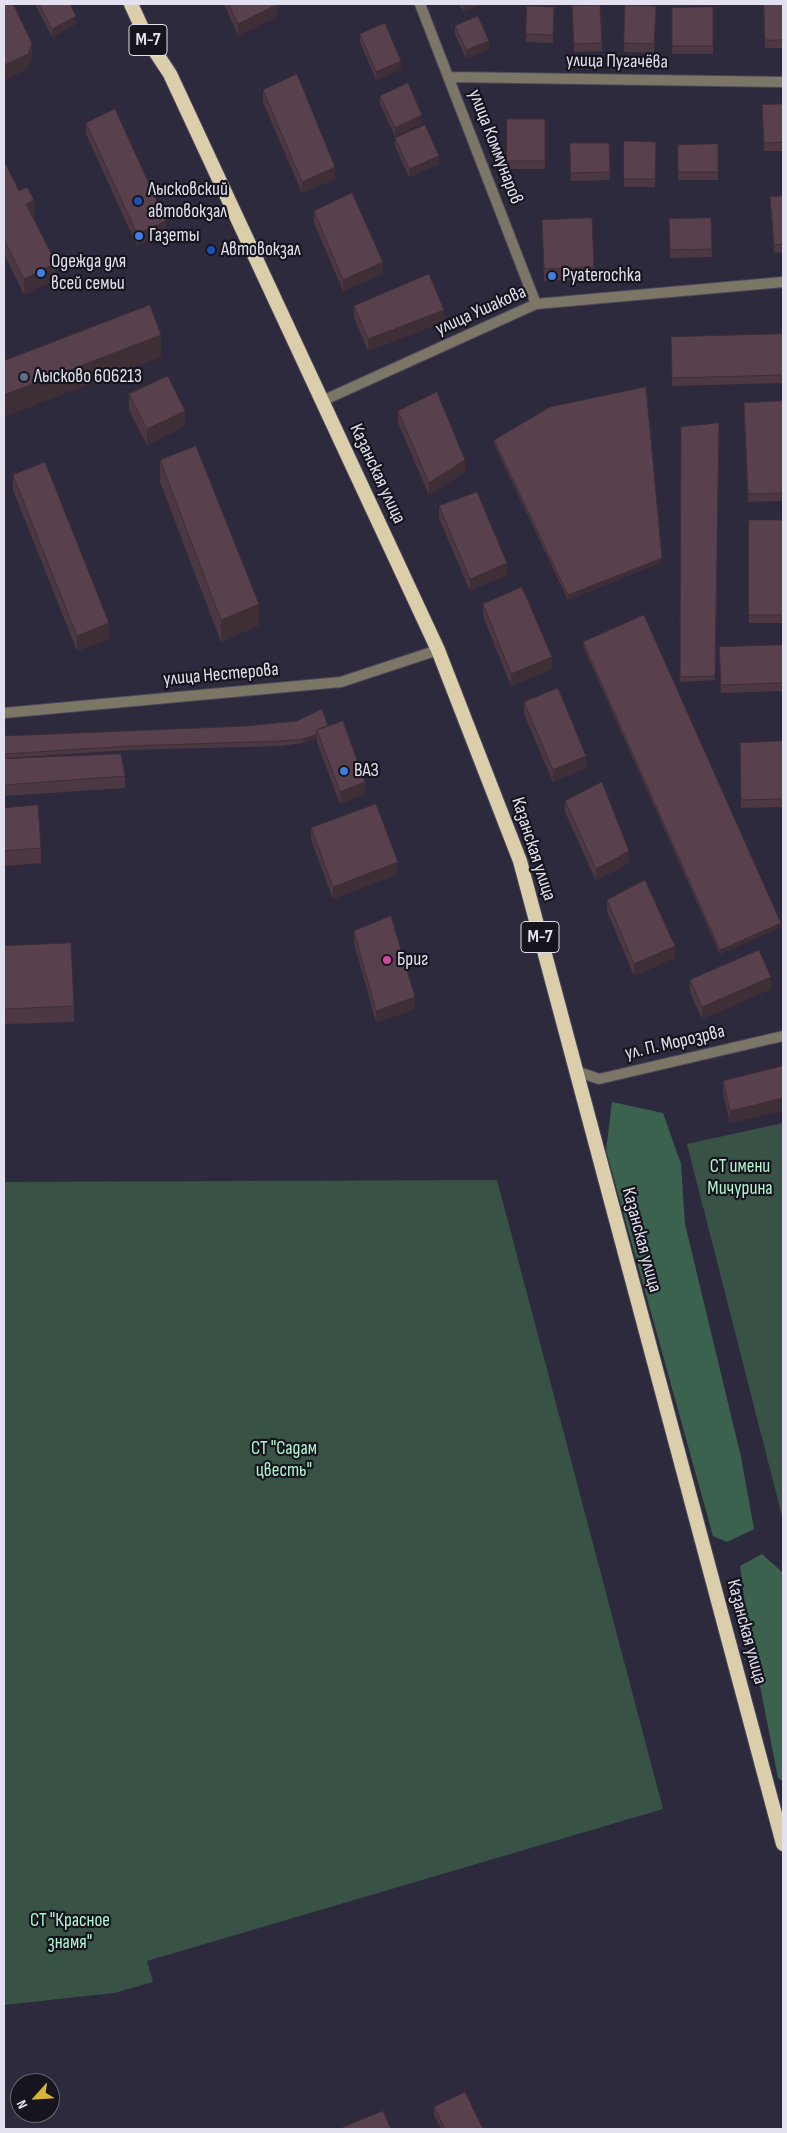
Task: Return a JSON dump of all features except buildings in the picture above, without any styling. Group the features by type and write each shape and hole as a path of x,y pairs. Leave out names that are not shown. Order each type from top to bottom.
{"highway":[{"name":"Казанская улица","path":"130,4 147,39 170,74 438,650 520,861 783,1844"}],"street":[{"name":"улица Коммунаров","path":"420,4 450,77 536,304"},
{"name":"улица Пугачёва","path":"450,77 783,82"},
{"name":"улица Ушакова","path":"322,401 536,304 783,282"},
{"name":"улица Нестерова","path":"4,713 341,682 438,650"},
{"name":"ул. П. Морозрва","path":"576,1071 598,1079 783,1036"}],"green space":[{"path":"612,1102 663,1113 681,1164 685,1224 741,1457 754,1529 727,1542 713,1536 606,1150"},
{"name":"СТ имени Мичурина","path":"783,1123 783,1520 687,1144"},
{"name":"СТ \"Садам цвесть\"","path":"497,1180 663,1809 147,1961 153,1982 114,1993 4,2005 4,1182"},
{"path":"762,1554 783,1573 783,1781 778,1778 747,1619 740,1566"}],"place":[{"name":"Лысковский автовокзал","path":"138,201"},
{"name":"Газеты","path":"139,236"},
{"name":"Автовокзал","path":"211,250"},
{"name":"Одежда для всей семьи","path":"41,273"},
{"name":"Pyaterochka","path":"552,276"},
{"name":"Лысково 606213","path":"24,377"},
{"name":"ВАЗ","path":"344,771"},
{"name":"Бриг","path":"387,960"}],"park label":[{"name":"СТ \"Красное знамя\"","path":"70,1932"}]}
